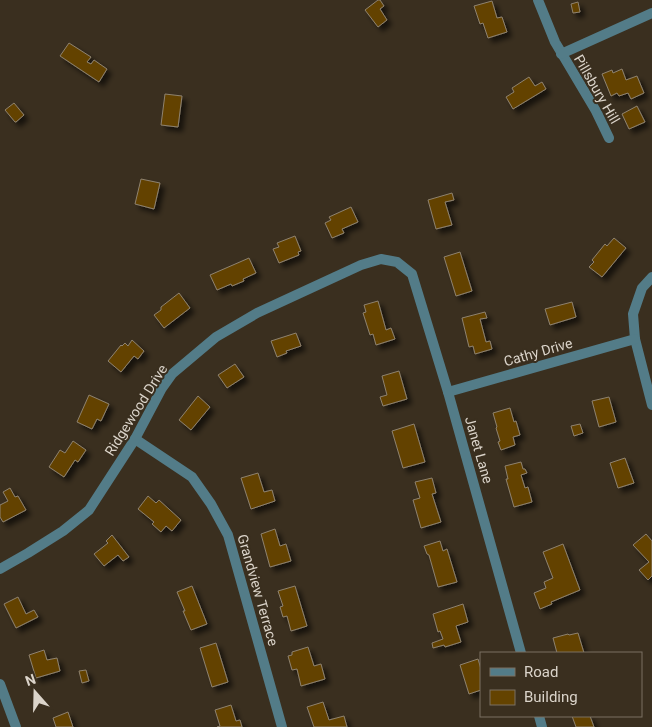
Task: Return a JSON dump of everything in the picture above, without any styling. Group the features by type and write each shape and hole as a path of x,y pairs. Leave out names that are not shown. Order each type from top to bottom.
{"street":[{"name":"Pillsbury Hill","path":"538,0 549,30 561,54 596,111 609,138"},
{"name":"Pillsbury Hill","path":"561,54 652,13"},
{"name":"Ridgewood Drive","path":"0,569 28,554 63,531 89,510 136,439 162,388 172,374 216,337 257,313 361,264 381,259 397,262"},
{"name":"Janet Lane","path":"397,262 412,274 448,392 521,652"},
{"path":"652,277 642,288 633,314 635,338 652,405"},
{"name":"Cathy Drive","path":"448,392 635,338"},
{"name":"Grandview Terrace","path":"136,439 192,477 211,504 228,535 282,727"},
{"path":"0,684 16,727"}],"building":[{"path":"378,0 384,6 380,9 387,20 378,27 365,10"},
{"path":"492,1 497,18 502,17 507,32 488,38 483,23 480,24 474,6"},
{"path":"578,2 580,12 573,13 571,4"},
{"path":"69,43 91,57 87,62 91,64 94,60 107,69 99,82 60,56"},
{"path":"622,69 626,80 637,76 644,93 631,99 628,93 619,96 617,93 611,96 602,74 612,70 613,73"},
{"path":"529,77 535,86 542,82 546,89 513,109 506,97 514,92 512,88"},
{"path":"165,94 182,96 178,127 161,125"},
{"path":"14,103 24,115 16,122 5,110"},
{"path":"637,106 645,122 629,129 622,114"},
{"path":"141,179 160,183 154,209 135,204"},
{"path":"452,193 454,200 445,202 452,225 436,229 428,200"},
{"path":"351,207 358,222 342,229 344,233 332,238 325,223 331,220 329,217"},
{"path":"295,236 301,251 298,252 299,255 279,263 273,249 279,247 277,243"},
{"path":"614,238 626,248 602,277 589,267 594,262 592,260 605,244 607,246"},
{"path":"460,252 472,291 456,296 444,257"},
{"path":"249,258 256,273 243,279 244,281 217,290 210,275"},
{"path":"179,293 190,308 164,328 154,315"},
{"path":"378,301 386,330 391,328 395,339 376,345 373,334 370,335 363,313 366,312 364,305"},
{"path":"572,302 576,317 550,325 545,309"},
{"path":"485,312 487,318 480,319 486,342 490,341 492,349 475,354 473,346 469,347 462,318"},
{"path":"296,333 301,346 286,351 287,353 277,357 271,341"},
{"path":"132,340 144,351 138,359 134,356 121,372 108,361 121,345 125,343 128,346"},
{"path":"235,364 244,377 227,388 218,375"},
{"path":"399,371 407,399 383,406 380,397 387,395 382,376"},
{"path":"89,395 109,404 101,421 97,419 92,429 77,422"},
{"path":"198,396 210,407 191,430 179,420"},
{"path":"609,397 616,422 599,427 592,401"},
{"path":"510,408 520,435 513,437 515,445 501,450 493,413"},
{"path":"414,424 425,462 403,468 392,431"},
{"path":"580,424 583,433 574,436 571,426"},
{"path":"73,441 86,450 78,462 75,460 64,477 49,467 60,450 65,453"},
{"path":"625,458 634,483 618,488 610,463"},
{"path":"521,462 523,469 527,473 521,475 525,488 528,487 532,502 514,507 506,479 508,479 505,466"},
{"path":"258,473 264,492 272,490 275,501 251,509 241,478"},
{"path":"432,478 436,493 432,494 441,522 421,528 413,500 420,498 415,482"},
{"path":"10,488 15,497 18,496 26,510 3,522 0,517 0,505 8,501 3,492"},
{"path":"148,496 156,503 159,500 181,520 172,531 166,526 161,532 152,524 154,522 138,509"},
{"path":"275,529 280,546 286,544 291,561 270,567 261,534"},
{"path":"646,534 652,541 652,576 648,580 639,570 649,562 633,545"},
{"path":"112,535 129,557 123,561 118,555 104,566 94,554 108,543 106,541"},
{"path":"440,541 443,551 447,549 457,582 438,587 429,555 424,546"},
{"path":"563,544 580,590 551,602 552,604 540,609 534,593 546,588 544,582 553,578 543,552"},
{"path":"192,586 207,624 191,630 177,592"},
{"path":"295,586 307,626 291,631 287,616 283,617 280,607 283,606 278,591"},
{"path":"18,597 26,614 34,610 38,617 16,628 4,604"},
{"path":"463,604 468,622 456,626 461,642 445,647 444,645 433,648 432,643 443,639 440,631 438,632 433,614"},
{"path":"578,633 584,652 557,652 553,638"},
{"path":"216,643 228,682 212,687 200,648"},
{"path":"308,647 314,666 321,664 325,679 301,686 297,669 292,670 288,656 292,655 292,652"},
{"path":"44,650 47,660 57,658 60,671 36,678 29,655"},
{"path":"478,659 480,666 480,690 469,694 460,665"},
{"path":"86,670 89,681 82,683 79,671"},
{"path":"323,702 329,720 344,716 347,727 314,727 307,707"},
{"path":"231,705 236,721 240,720 242,727 217,727 220,726 215,710"},
{"path":"68,712 73,727 56,727 53,718"},
{"path":"572,717 590,717 594,727 576,727"}]}
